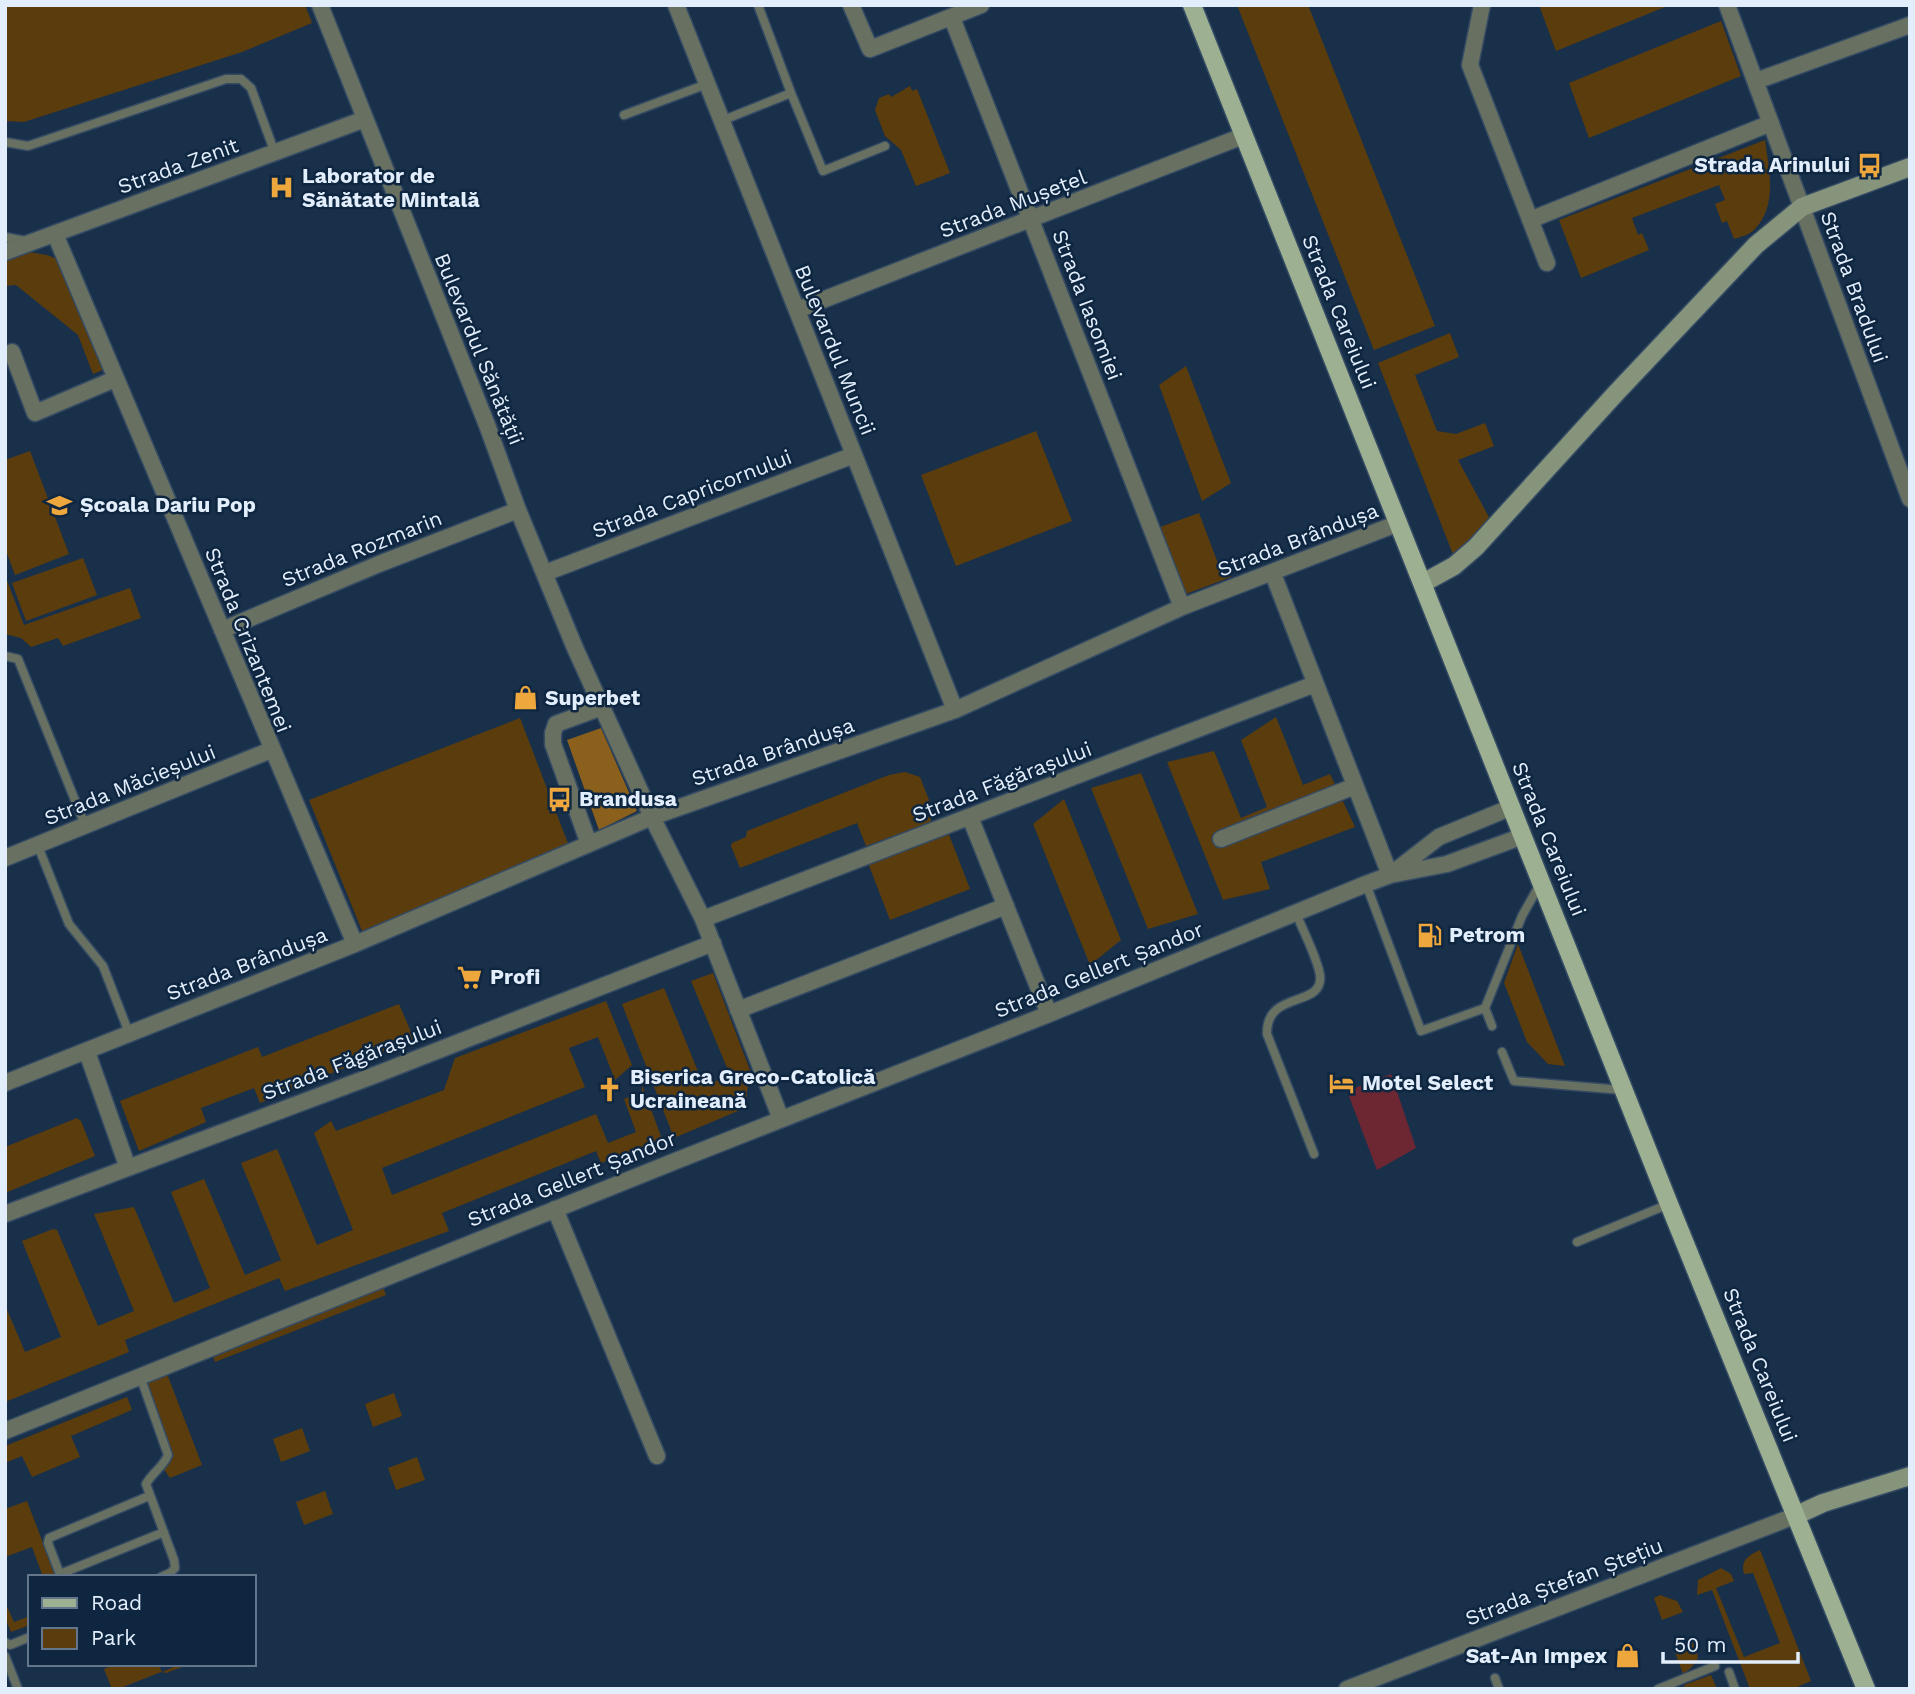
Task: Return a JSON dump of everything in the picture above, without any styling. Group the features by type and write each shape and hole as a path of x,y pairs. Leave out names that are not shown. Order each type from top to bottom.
{"main road":[{"name":"Strada Careiului","path":"1192,5 1669,1204 1866,1689"}],"street":[{"name":"Bulevardul Sănătății","path":"320,5 488,425 518,510 575,648 652,817 704,919 781,1119"},
{"name":"Bulevardul Muncii","path":"676,5 955,710"},
{"path":"851,5 870,49 981,5"},
{"path":"1482,5 1470,65 1547,263"},
{"name":"Strada Bradului","path":"1727,5 1910,499"},
{"name":"Strada Iasomiei","path":"952,18 1182,607"},
{"path":"1756,81 1910,25"},
{"name":"Strada Zenit","path":"5,252 365,119"},
{"path":"1530,220 1771,123"},
{"name":"Strada Mușețel","path":"797,310 1243,136"},
{"path":"1423,583 1454,566 1476,547 1616,392 1756,245 1802,207 1910,167"},
{"name":"Strada Crizantemei","path":"55,234 355,944"},
{"path":"12,352 35,413 116,379"},
{"name":"Strada Capricornului","path":"545,573 854,455"},
{"name":"Strada Rozmarin","path":"222,629 518,510"},
{"name":"Strada Brândușa","path":"5,1083 355,944 652,817 955,710 1182,607 1399,523"},
{"path":"1273,574 1390,875"},
{"name":"Strada Făgărașului","path":"704,919 1314,684"},
{"path":"589,844 553,744 553,733 556,724 602,707"},
{"name":"Strada Măcieșului","path":"5,858 271,750"},
{"path":"1221,839 1355,786"},
{"name":"Strada Gellert Șandor","path":"1390,875 1439,837 1512,807"},
{"path":"970,817 1049,1014"},
{"name":"Strada Gellert Șandor","path":"5,1431 555,1209 1049,1014 1366,884 1390,875 1447,864 1523,836"},
{"path":"738,1010 1006,906"},
{"name":"Strada Făgărașului","path":"5,1214 713,943"},
{"path":"87,1052 128,1168"},
{"path":"555,1209 657,1456"},
{"path":"1797,1515 1823,1503 1910,1476"},
{"name":"Strada Ștefan Ștețiu","path":"1347,1689 1797,1515"}],"lane":[{"path":"758,5 823,171 885,146"},
{"path":"5,142 28,146 226,79 241,79 251,88 275,153"},
{"path":"624,115 707,84"},
{"path":"722,121 791,93"},
{"path":"5,237 34,242"},
{"path":"5,656 18,659 85,825"},
{"path":"38,846 69,924 103,966 129,1033"},
{"path":"1492,1026 1485,1008 1522,916 1542,881"},
{"path":"1366,884 1421,1031 1485,1008"},
{"path":"1296,913 1320,974 1320,985 1312,994 1272,1013 1267,1022 1267,1034 1314,1154"},
{"path":"1502,1052 1514,1081 1624,1090"},
{"path":"1577,1242 1669,1204"},
{"path":"140,1376 168,1455 167,1460 150,1476 146,1484 175,1567 166,1575"},
{"path":"61,1575 48,1544 49,1538 149,1496"},
{"path":"63,1575 164,1532"},
{"path":"5,1642 10,1644 28,1638"},
{"path":"5,1656 18,1689"},
{"path":"1658,1689 1714,1666"},
{"path":"1729,1672 1735,1689"},
{"path":"1495,1678 1499,1689"}],"green space":[{"path":"5,5 305,5 312,23 242,52 24,122 5,121"},
{"path":"1237,5 1308,5 1435,326 1374,350"},
{"path":"1539,5 1670,5 1556,51"},
{"path":"1721,21 1741,76 1589,138 1569,83"},
{"path":"910,86 912,91 917,89 950,173 916,186 901,150 885,136 875,110 879,98 889,94 891,97"},
{"path":"1765,140 1770,175 1769,199 1762,220 1752,232 1734,239 1727,221 1722,223 1715,204 1725,200 1719,185 1632,218 1638,235 1642,233 1649,250 1581,278 1559,220"},
{"path":"29,252 47,255 67,263 110,367 93,374 78,335 16,285 5,286 5,258"},
{"path":"1450,333 1459,357 1415,375 1437,431 1456,434 1485,423 1494,446 1458,460 1490,519 1454,557 1378,363"},
{"path":"1186,366 1231,483 1202,501 1159,385"},
{"path":"1036,431 1072,521 956,566 921,475"},
{"path":"30,451 69,554 15,575 5,548 5,460"},
{"path":"1199,513 1219,566 1226,563 1231,577 1178,597 1152,530"},
{"path":"83,558 97,595 26,621 12,583"},
{"path":"5,575 24,625 130,588 141,618 63,646 58,638 31,647 21,638 5,634"},
{"path":"1276,717 1303,785 1330,774 1355,827 1261,862 1270,889 1223,900 1167,762 1214,751 1241,818 1267,807 1241,740"},
{"path":"520,718 569,846 362,931 309,800"},
{"path":"905,772 920,777 929,800 931,822 866,846 857,823 740,868 731,846 746,837 747,831 889,775"},
{"path":"1141,773 1198,914 1148,929 1091,788"},
{"path":"1064,799 1121,940 1090,965 1033,824"},
{"path":"948,832 970,889 890,920 868,863"},
{"path":"1518,944 1565,1066 1548,1064 1527,1042 1504,983"},
{"path":"713,973 750,1070 745,1108 674,1138 622,1004 664,988 704,1086 730,1075 691,981"},
{"path":"606,1001 632,1065 615,1080 598,1037 569,1048 585,1087 382,1168 392,1195 596,1114 608,1143 636,1132 624,1099 642,1092 642,1085 662,1139 601,1163 596,1151 442,1213 449,1231 285,1291 279,1278 125,1340 129,1352 5,1402 5,1305 25,1352 61,1337 22,1241 53,1229 57,1230 98,1326 134,1311 94,1214 134,1207 174,1303 210,1288 171,1192 204,1179 245,1275 281,1260 241,1163 277,1149 317,1245 353,1230 314,1133 331,1121 336,1131 444,1090 455,1058"},
{"path":"399,1004 414,1039 260,1103 254,1088 201,1108 206,1122 139,1151 120,1101 258,1047 262,1057"},
{"path":"77,1118 81,1121 95,1156 5,1193 5,1147"},
{"path":"380,1279 386,1295 215,1362 210,1348"},
{"path":"164,1366 202,1465 170,1478 161,1465 167,1460 140,1376"},
{"path":"394,1393 402,1416 373,1427 365,1404"},
{"path":"127,1397 132,1410 71,1436 80,1457 32,1477 22,1456 5,1463 5,1446"},
{"path":"302,1428 310,1451 281,1462 273,1439"},
{"path":"417,1457 425,1480 396,1490 388,1468"},
{"path":"325,1491 333,1514 304,1525 296,1502"},
{"path":"27,1501 55,1575 42,1575 32,1547 5,1557 5,1509"},
{"path":"1760,1550 1811,1681 1792,1689 1750,1689 1712,1590 1697,1595 1698,1580 1721,1568 1731,1574 1734,1581 1716,1588 1744,1657 1780,1643 1753,1573 1744,1574 1744,1562"},
{"path":"1660,1595 1677,1601 1683,1612 1662,1620 1654,1598"},
{"path":"5,1602 14,1622 28,1617 28,1626 11,1632 5,1617"},
{"path":"1695,1642 1698,1658 1683,1674 1675,1652"},
{"path":"111,1666 159,1666 162,1672 176,1666 185,1666 118,1689 112,1689 104,1669"},
{"path":"1711,1675 1717,1689 1685,1689 1684,1685"}],"shaded area":[{"path":"601,728 637,811 599,830 567,740"},
{"path":"1391,1074 1416,1148 1377,1170 1347,1091"}],"place":[{"name":"Strada Arinului","path":"1870,165"},
{"name":"Laborator de Sănătate Mintală","path":"282,188"},
{"name":"Școala Dariu Pop","path":"60,505"},
{"name":"Superbet","path":"525,698"},
{"name":"Brandusa","path":"559,799"},
{"name":"Petrom","path":"1429,935"},
{"name":"Profi","path":"470,977"},
{"name":"Motel Select","path":"1342,1083"},
{"name":"Biserica Greco-Catolică Ucraineană","path":"610,1089"},
{"name":"Sat-An Impex","path":"1627,1656"}]}
